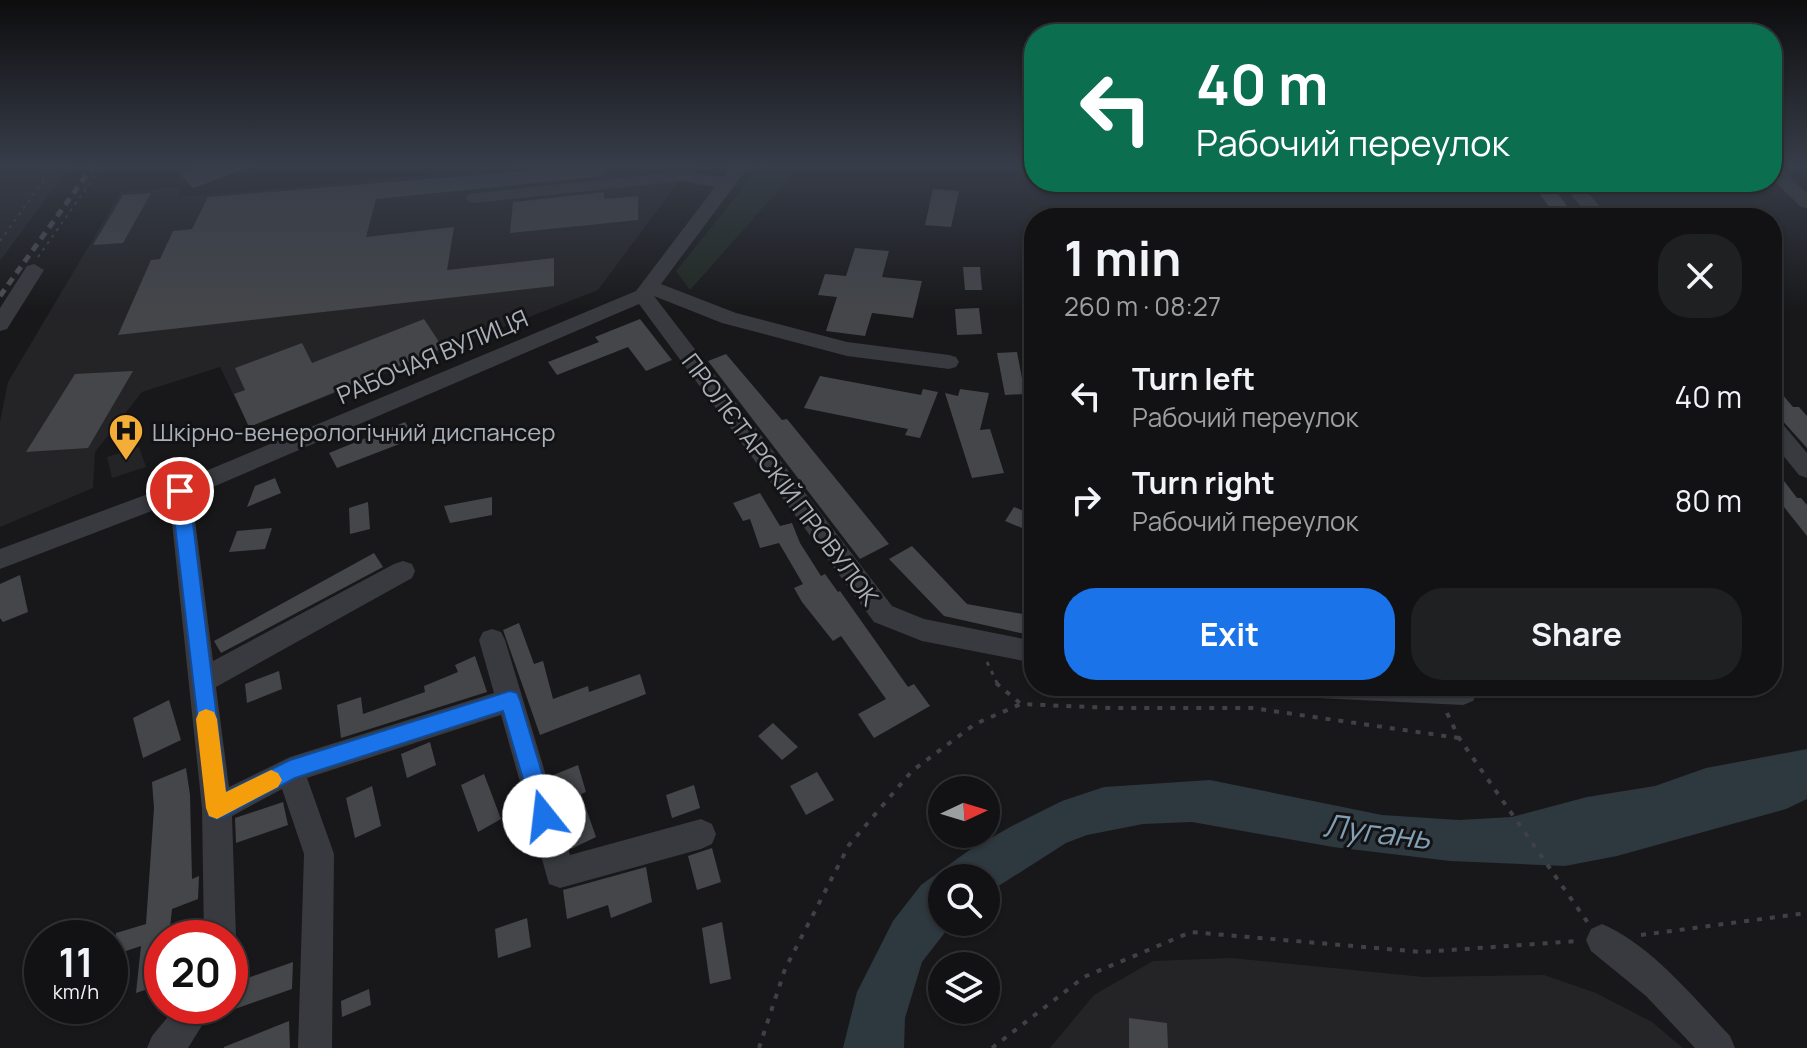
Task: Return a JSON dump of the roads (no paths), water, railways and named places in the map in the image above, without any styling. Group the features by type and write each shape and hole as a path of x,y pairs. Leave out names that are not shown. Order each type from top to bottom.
{"street":[{"path":"703,215 647,291 729,318 847,349 949,362"},
{"path":"0,324 34,270"},
{"name":"РАБОЧАЯ ВУЛИЦЯ","path":"0,559 180,491 647,291"},
{"name":"ПРОЛЄТАРСКІЙ ПРОВУЛОК","path":"647,291 883,614 922,630 1024,650"},
{"path":"1782,439 1807,469"},
{"path":"180,491 217,808 220,920"},
{"path":"202,681 403,571"},
{"path":"492,640 560,873 610,862 701,834"},
{"path":"217,808 290,770 510,700"},
{"path":"290,770 319,854 315,1048"},
{"path":"1602,940 1667,993 1718,1048"},
{"path":"164,1048 184,1024"}],"water":[{"name":"Лугань","path":"1807,749 1807,799 1786,809 1617,856 1565,866 1450,861 1333,847 1192,822 1143,824 1087,835 1066,843 1000,885 1000,864 950,864 973,848 1000,848 1000,833 1062,801 1104,787 1210,780 1382,815 1459,820 1512,817 1587,797 1655,786 1706,768"},
{"path":"928,880 928,936 942,936 922,962 905,1018 904,1048 843,1048 857,992 893,921"}],"railway":[{"path":"0,296 58,215"}],"place":[{"name":"Шкірно-венерологічний диспансер","path":"126,462"}]}
